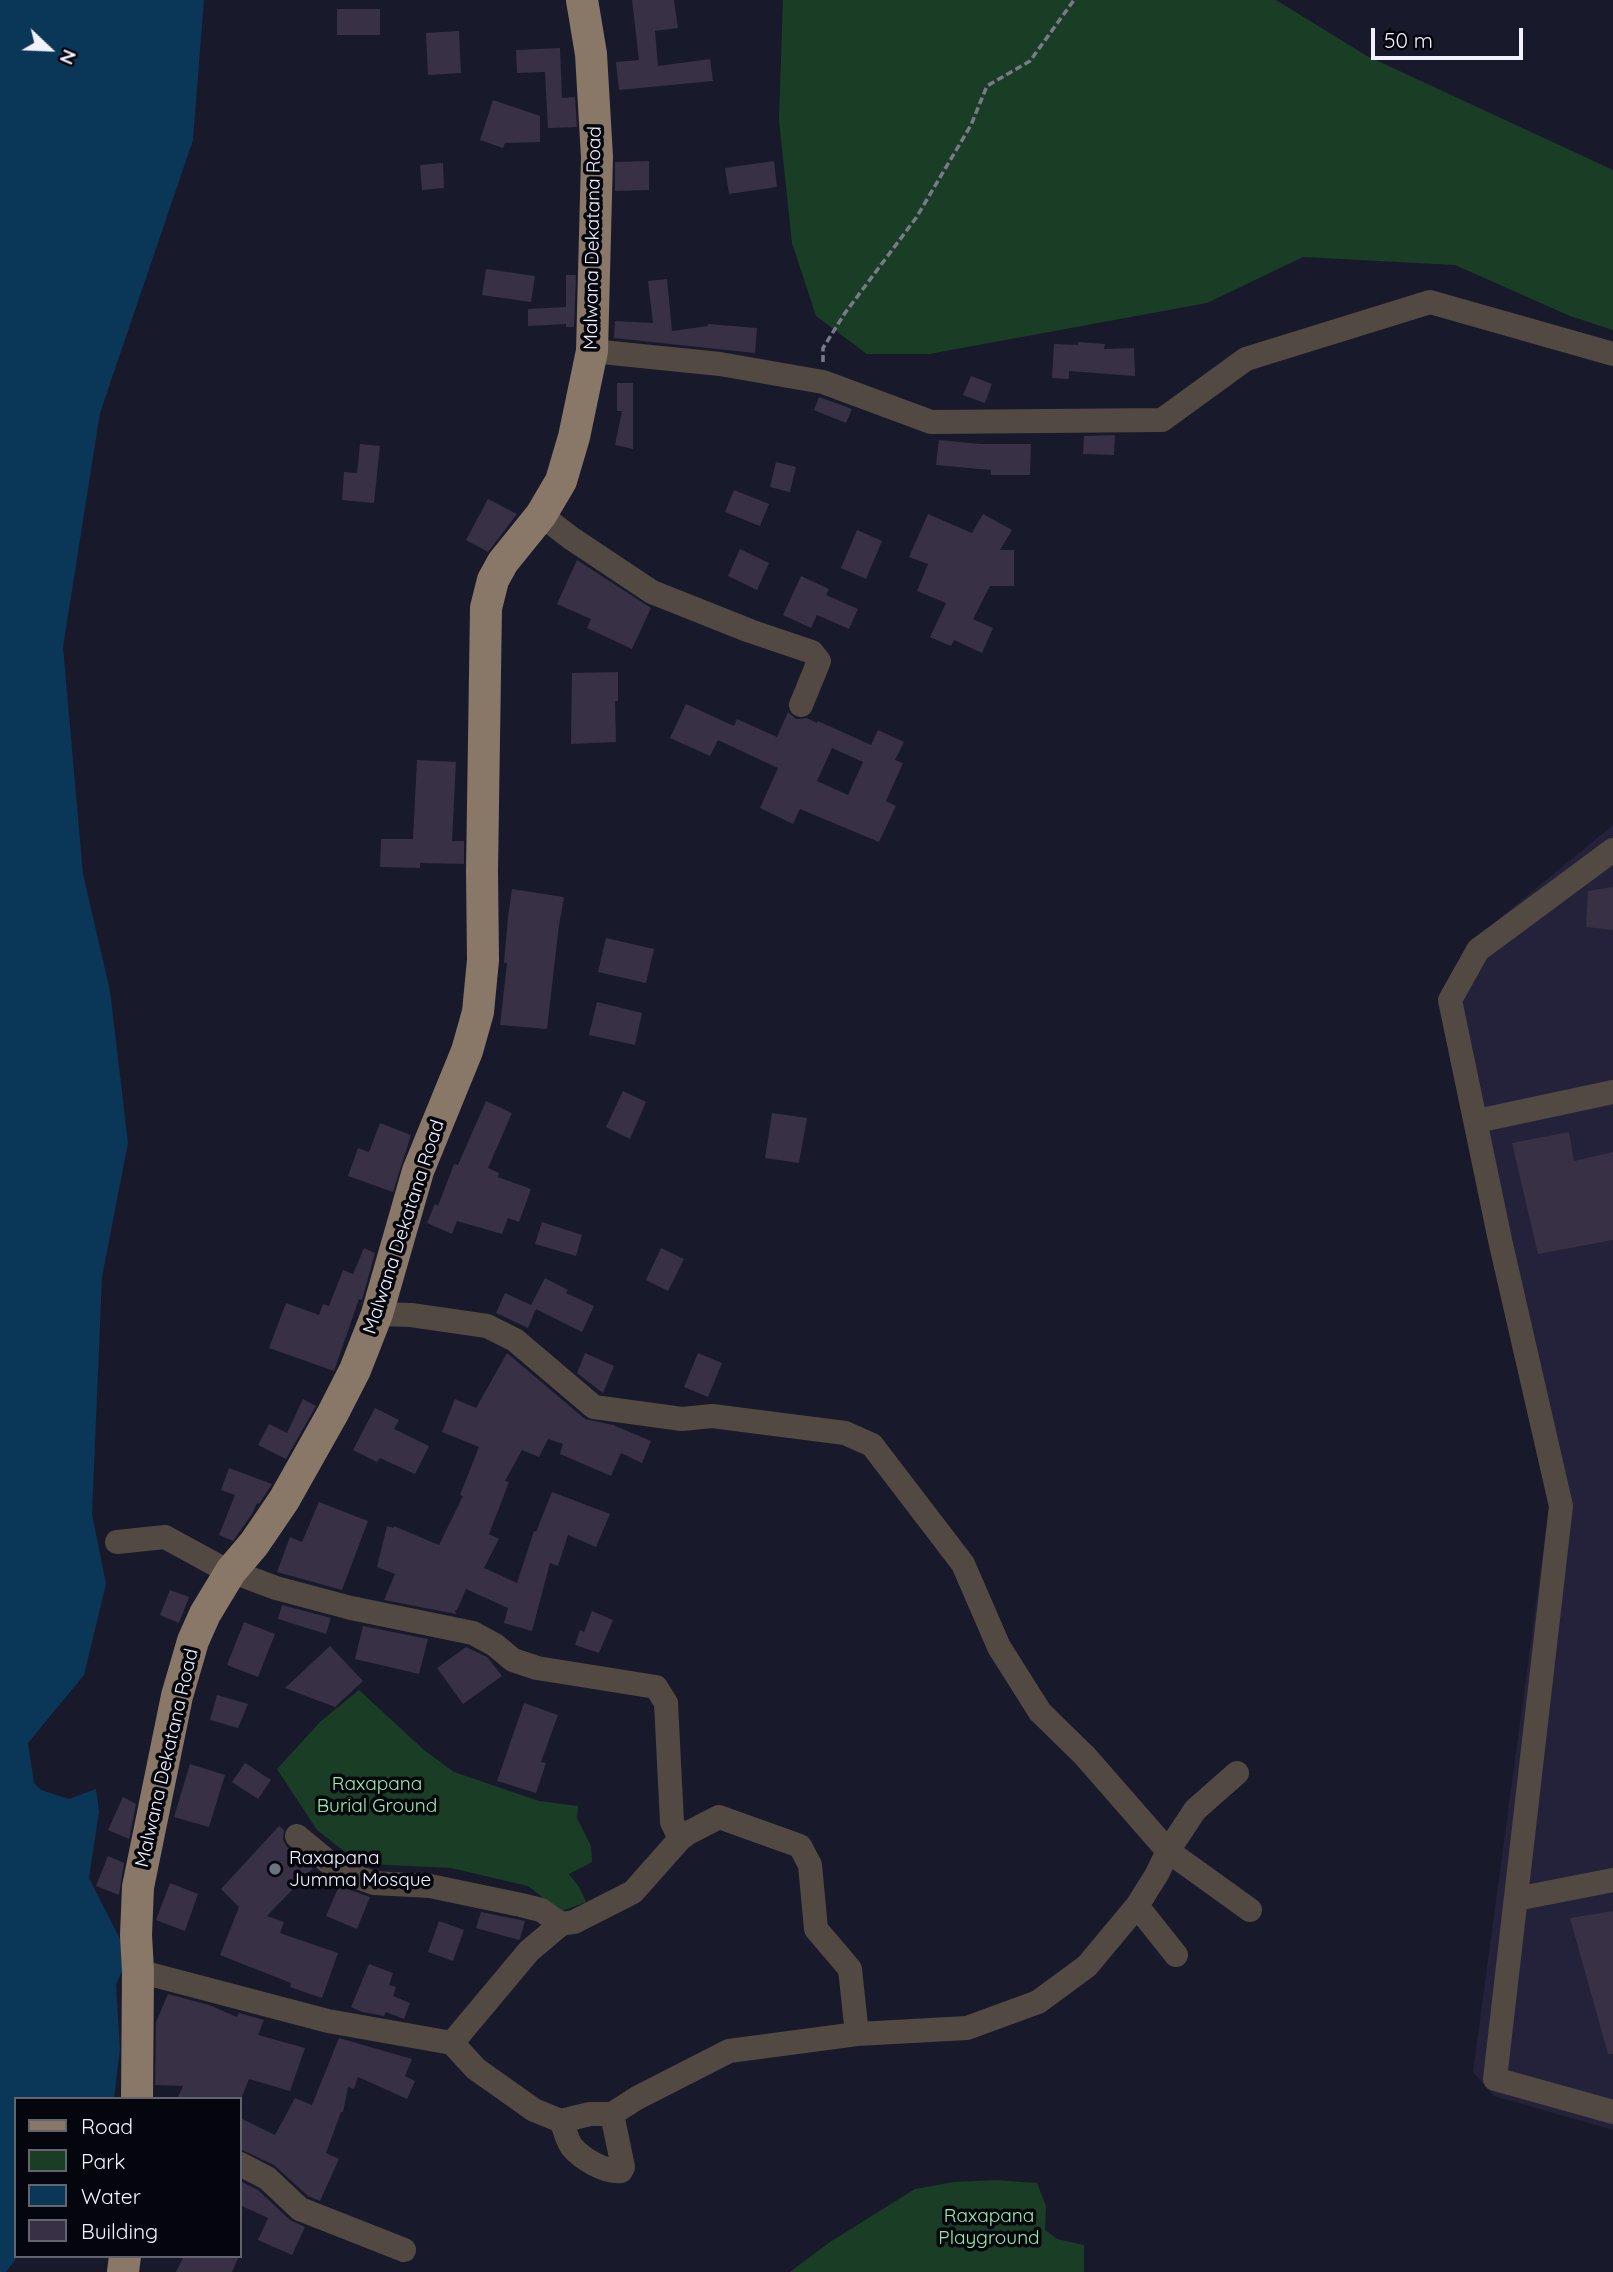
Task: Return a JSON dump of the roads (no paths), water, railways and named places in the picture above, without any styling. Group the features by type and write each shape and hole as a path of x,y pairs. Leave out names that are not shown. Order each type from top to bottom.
{"main road":[{"name":"Malwana Dekatana Road","path":"137,2097 138,1887 177,1696 193,1641 205,1614 231,1571 254,1544 284,1500 334,1413 355,1370 377,1314 418,1171 467,1051 478,1012 483,960 486,608 492,580 541,515 561,481 574,437 592,351 597,157 591,54 582,0"}],"street":[{"path":"592,351 720,364 824,382 930,422 1162,420 1246,359 1430,302 1613,354"},
{"path":"541,515 652,592 750,631 812,652 819,661 801,705"},
{"path":"1613,850 1478,950 1450,1000 1500,1240 1561,1506 1495,2079 1613,2112"},
{"path":"1477,1121 1613,1092"},
{"path":"377,1314 411,1315 487,1326 515,1340 594,1407 682,1419 712,1416 845,1433 872,1445 963,1564 999,1647 1040,1712 1085,1756 1168,1852 1250,1910"},
{"path":"117,1542 165,1537 220,1567 276,1588 351,1608 473,1633 495,1645 513,1660 537,1668 656,1687 666,1703 672,1822 680,1839"},
{"path":"138,1972 328,2021 452,2043 476,2069 534,2110 561,2121 590,2114 612,2114 637,2098 729,2051 857,2034 967,2028 1038,2002 1087,1966 1137,1906 1195,1810 1237,1773"},
{"path":"452,2043 529,1951 561,1924 574,1922 633,1892 680,1839 719,1817 800,1846 810,1865 816,1929 850,1969 857,2034"},
{"path":"297,1836 338,1870 374,1883 430,1886 521,1905 541,1910 561,1924"},
{"path":"1516,1899 1613,1880"},
{"path":"1137,1906 1176,1955"},
{"path":"561,2121 571,2146 589,2161 615,2172 621,2171 623,2167 612,2114"},
{"path":"242,2165 267,2178 300,2209 404,2250"}],"water":[{"path":"0,0 204,0 193,140 100,413 63,647 83,874 110,991 128,1143 102,1277 92,1514 106,1584 84,1675 28,1743 34,1783 41,1790 69,1799 96,1789 99,1812 89,1878 129,1957 116,1984 120,2049 114,2097 14,2097 14,2258 16,2258 6,2272 0,2272"}],"place":[{"name":"Raxapana Jumma Mosque","path":"275,1869"}],"park label":[{"name":"Raxapana Burial Ground","path":"377,1795"},
{"name":"Raxapana Playground","path":"989,2227"}]}
